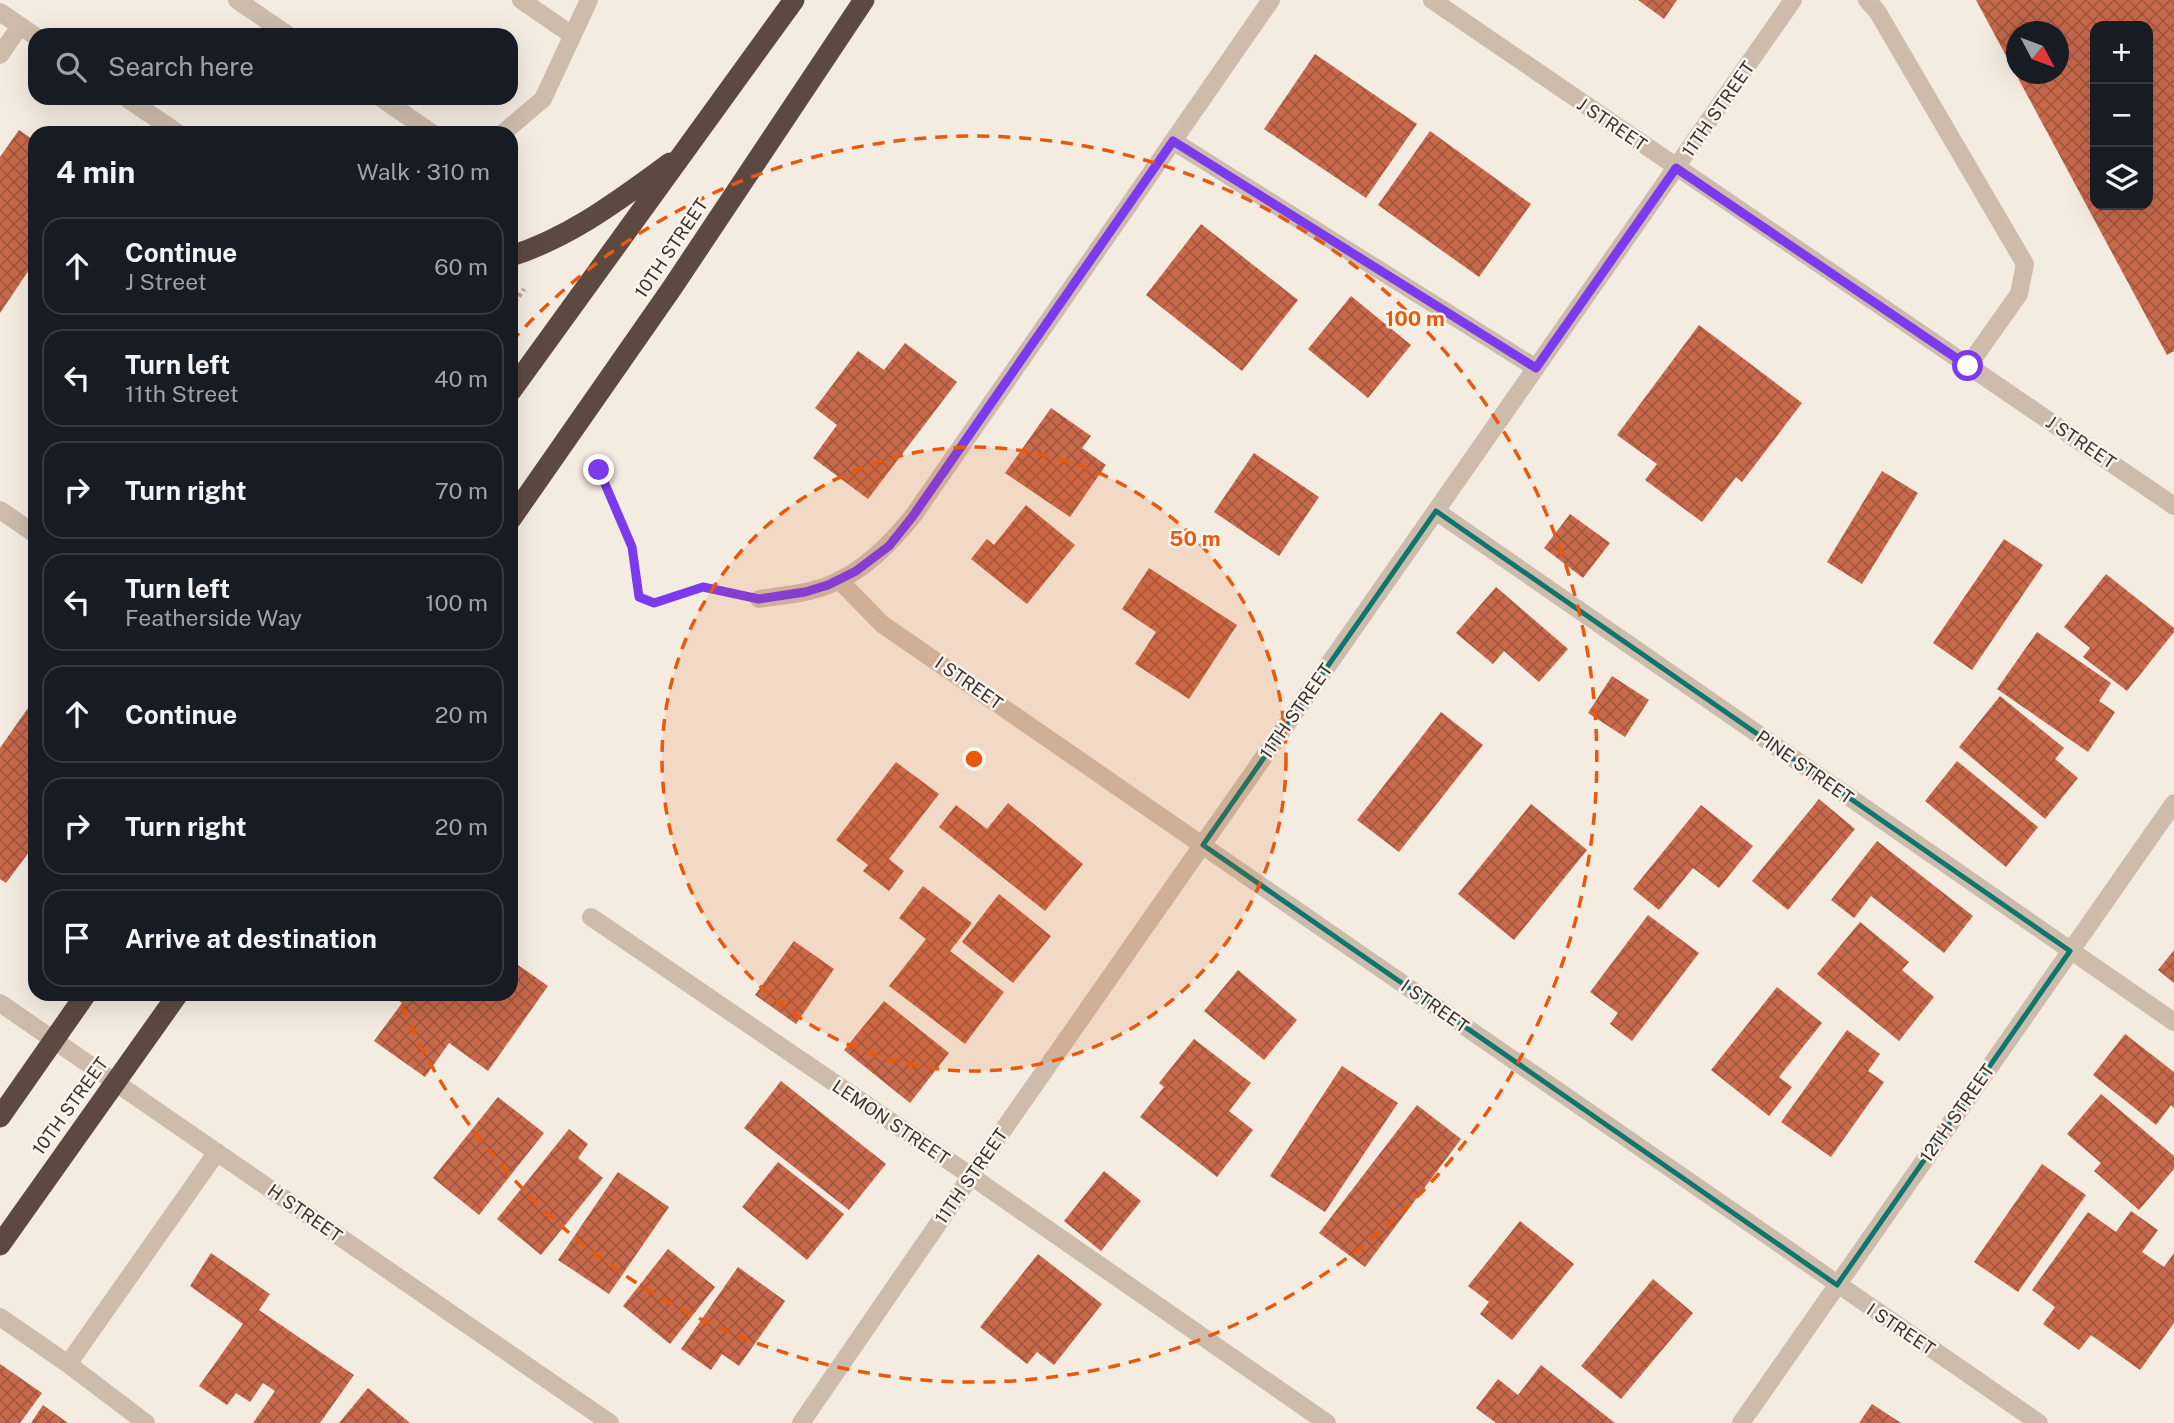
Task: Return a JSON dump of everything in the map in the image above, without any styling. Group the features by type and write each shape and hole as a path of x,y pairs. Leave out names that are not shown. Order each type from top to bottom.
{"highway":[{"path":"518,381 794,0"},
{"name":"10TH STREET","path":"518,509 672,288 864,0"},
{"path":"518,254 538,248 596,217 685,152"},
{"path":"0,1117 81,1001"},
{"name":"10TH STREET","path":"0,1245 172,1001"}],"street":[{"path":"237,0 278,28"},
{"path":"521,0 572,36"},
{"path":"511,126 543,99 589,0"},
{"path":"759,599 805,592 828,585 856,571 889,546 913,516 1271,0"},
{"name":"J STREET","path":"1432,0 2174,506"},
{"name":"11TH STREET","path":"801,1423 1793,0"},
{"path":"1867,0 1877,11 2025,264 2019,294 1968,366"},
{"path":"0,12 27,31 0,55"},
{"path":"137,105 168,126"},
{"path":"390,105 422,126"},
{"path":"1173,141 1536,368"},
{"path":"0,510 28,529"},
{"name":"PINE STREET","path":"1436,511 2174,1022"},
{"name":"I STREET","path":"839,580 882,624 2039,1423"},
{"name":"12TH STREET","path":"1741,1423 2174,803"},
{"name":"LEMON STREET","path":"591,918 971,1176 1327,1423"},
{"name":"H STREET","path":"0,1003 610,1423"},
{"path":"68,1364 217,1152"},
{"path":"0,1317 146,1423"}],"path":[{"path":"518,298 524,289"},
{"path":"599,470 632,547 639,597 654,603 703,587 759,599"}],"highlighted area":[{"path":"1436,511 2070,951 1837,1285 1203,845"}],"building":[{"path":"1638,0 1677,0 1664,19"},
{"path":"1976,0 2174,0 2174,351 2167,355 2021,84 2069,84 2069,21 2006,21 2006,56"},
{"path":"1315,54 1417,124 1366,198 1264,129"},
{"path":"19,130 28,136 28,271 0,313 0,157"},
{"path":"1430,131 1531,204 1479,277 1378,205"},
{"path":"1201,224 1298,300 1242,371 1146,295"},
{"path":"1351,296 1411,345 1368,398 1308,349"},
{"path":"1699,325 1802,403 1742,482 1736,477 1702,522 1645,480 1657,464 1617,435"},
{"path":"905,343 957,382 868,499 813,458 837,425 815,408 858,351 884,370"},
{"path":"1051,408 1091,436 1082,448 1106,465 1070,517 1005,473"},
{"path":"1254,453 1319,497 1279,556 1214,512"},
{"path":"1882,471 1918,493 1862,584 1827,562"},
{"path":"1026,505 1075,545 1027,604 971,559 987,539 994,545"},
{"path":"1570,514 1610,543 1583,578 1544,548"},
{"path":"2004,539 2043,565 1972,670 1933,643"},
{"path":"1149,568 1237,625 1189,699 1135,664 1156,632 1122,609"},
{"path":"2106,574 2174,628 2174,632 2127,691 2083,657 2090,648 2064,627"},
{"path":"1496,587 1568,649 1539,682 1504,651 1493,664 1456,633"},
{"path":"2037,632 2111,683 2099,701 2115,712 2088,752 1997,689"},
{"path":"1612,676 1649,700 1625,737 1588,713"},
{"path":"2000,696 2064,748 2055,759 2078,778 2045,819 1959,747"},
{"path":"28,708 28,853 6,883 0,879 0,748"},
{"path":"1441,712 1483,745 1399,852 1357,820"},
{"path":"1957,761 2038,827 2006,867 1925,801"},
{"path":"896,762 939,794 889,859 904,871 889,891 863,871 868,865 836,840"},
{"path":"1819,799 1855,829 1788,910 1752,881"},
{"path":"1008,803 1083,864 1045,911 939,827 956,805 987,829"},
{"path":"1531,804 1587,850 1514,940 1458,894"},
{"path":"1701,805 1753,846 1719,888 1693,868 1659,910 1633,889"},
{"path":"1877,841 1973,916 1944,953 1871,896 1854,918 1831,900"},
{"path":"923,886 972,923 950,951 1004,992 965,1044 889,986 926,939 899,918"},
{"path":"999,894 1051,936 1013,983 962,942"},
{"path":"1648,915 1699,953 1632,1041 1610,1024 1618,1013 1590,992"},
{"path":"1860,922 1909,962 1902,970 1934,997 1899,1041 1817,974"},
{"path":"794,941 834,969 796,1024 755,995"},
{"path":"2174,950 2174,983 2158,970"},
{"path":"518,965 548,986 488,1071 449,1043 425,1077 374,1041 402,1003 399,1001 518,1001"},
{"path":"1238,970 1297,1020 1264,1060 1204,1011"},
{"path":"1777,987 1822,1023 1779,1077 1792,1087 1769,1116 1711,1070"},
{"path":"884,1001 949,1053 910,1103 844,1050"},
{"path":"1847,1030 1880,1054 1868,1071 1884,1082 1831,1157 1781,1122"},
{"path":"2125,1034 2174,1072 2174,1108 2171,1105 2156,1125 2093,1075"},
{"path":"1194,1039 1251,1083 1229,1111 1253,1130 1217,1177 1140,1117 1164,1087 1159,1083"},
{"path":"1342,1066 1398,1103 1325,1212 1270,1176"},
{"path":"781,1081 886,1164 849,1210 744,1128"},
{"path":"2101,1094 2174,1156 2174,1169 2139,1210 2094,1171 2101,1163 2067,1134"},
{"path":"498,1097 544,1133 479,1215 433,1178"},
{"path":"1417,1105 1461,1139 1365,1267 1319,1233"},
{"path":"569,1129 588,1144 578,1158 603,1178 541,1255 497,1219"},
{"path":"778,1162 844,1214 807,1260 742,1207"},
{"path":"2042,1164 2086,1195 2018,1292 1974,1262"},
{"path":"1104,1171 1141,1201 1101,1251 1064,1221"},
{"path":"618,1172 669,1207 609,1294 558,1260"},
{"path":"2131,1211 2158,1230 2142,1252 2164,1267 2174,1253 2174,1323 2140,1370 2091,1335 2079,1350 2043,1324 2055,1307 2032,1290 2088,1212 2116,1232"},
{"path":"1520,1221 1574,1264 1512,1340 1480,1314 1489,1302 1468,1286"},
{"path":"668,1249 715,1287 670,1344 623,1306"},
{"path":"211,1253 270,1294 259,1310 354,1375 320,1423 253,1423 275,1391 263,1383 250,1402 236,1393 227,1405 199,1386 243,1324 190,1286"},
{"path":"1038,1254 1102,1304 1054,1365 1037,1352 1027,1364 980,1327"},
{"path":"738,1267 785,1301 739,1366 722,1354 711,1370 681,1349"},
{"path":"1653,1279 1693,1313 1621,1399 1581,1366"},
{"path":"0,1364 42,1393 20,1423 0,1423"},
{"path":"1541,1365 1615,1423 1496,1423 1476,1408 1498,1379 1518,1395"},
{"path":"368,1388 410,1423 339,1423"},
{"path":"1872,1404 1901,1423 1859,1423"},
{"path":"43,1405 68,1423 31,1423"}],"route":[{"path":"599,470 632,547 639,597 654,603 703,587 759,599 805,592 828,585 856,571 889,546 913,516 1173,141 1536,368 1676,168 1968,366"}]}
